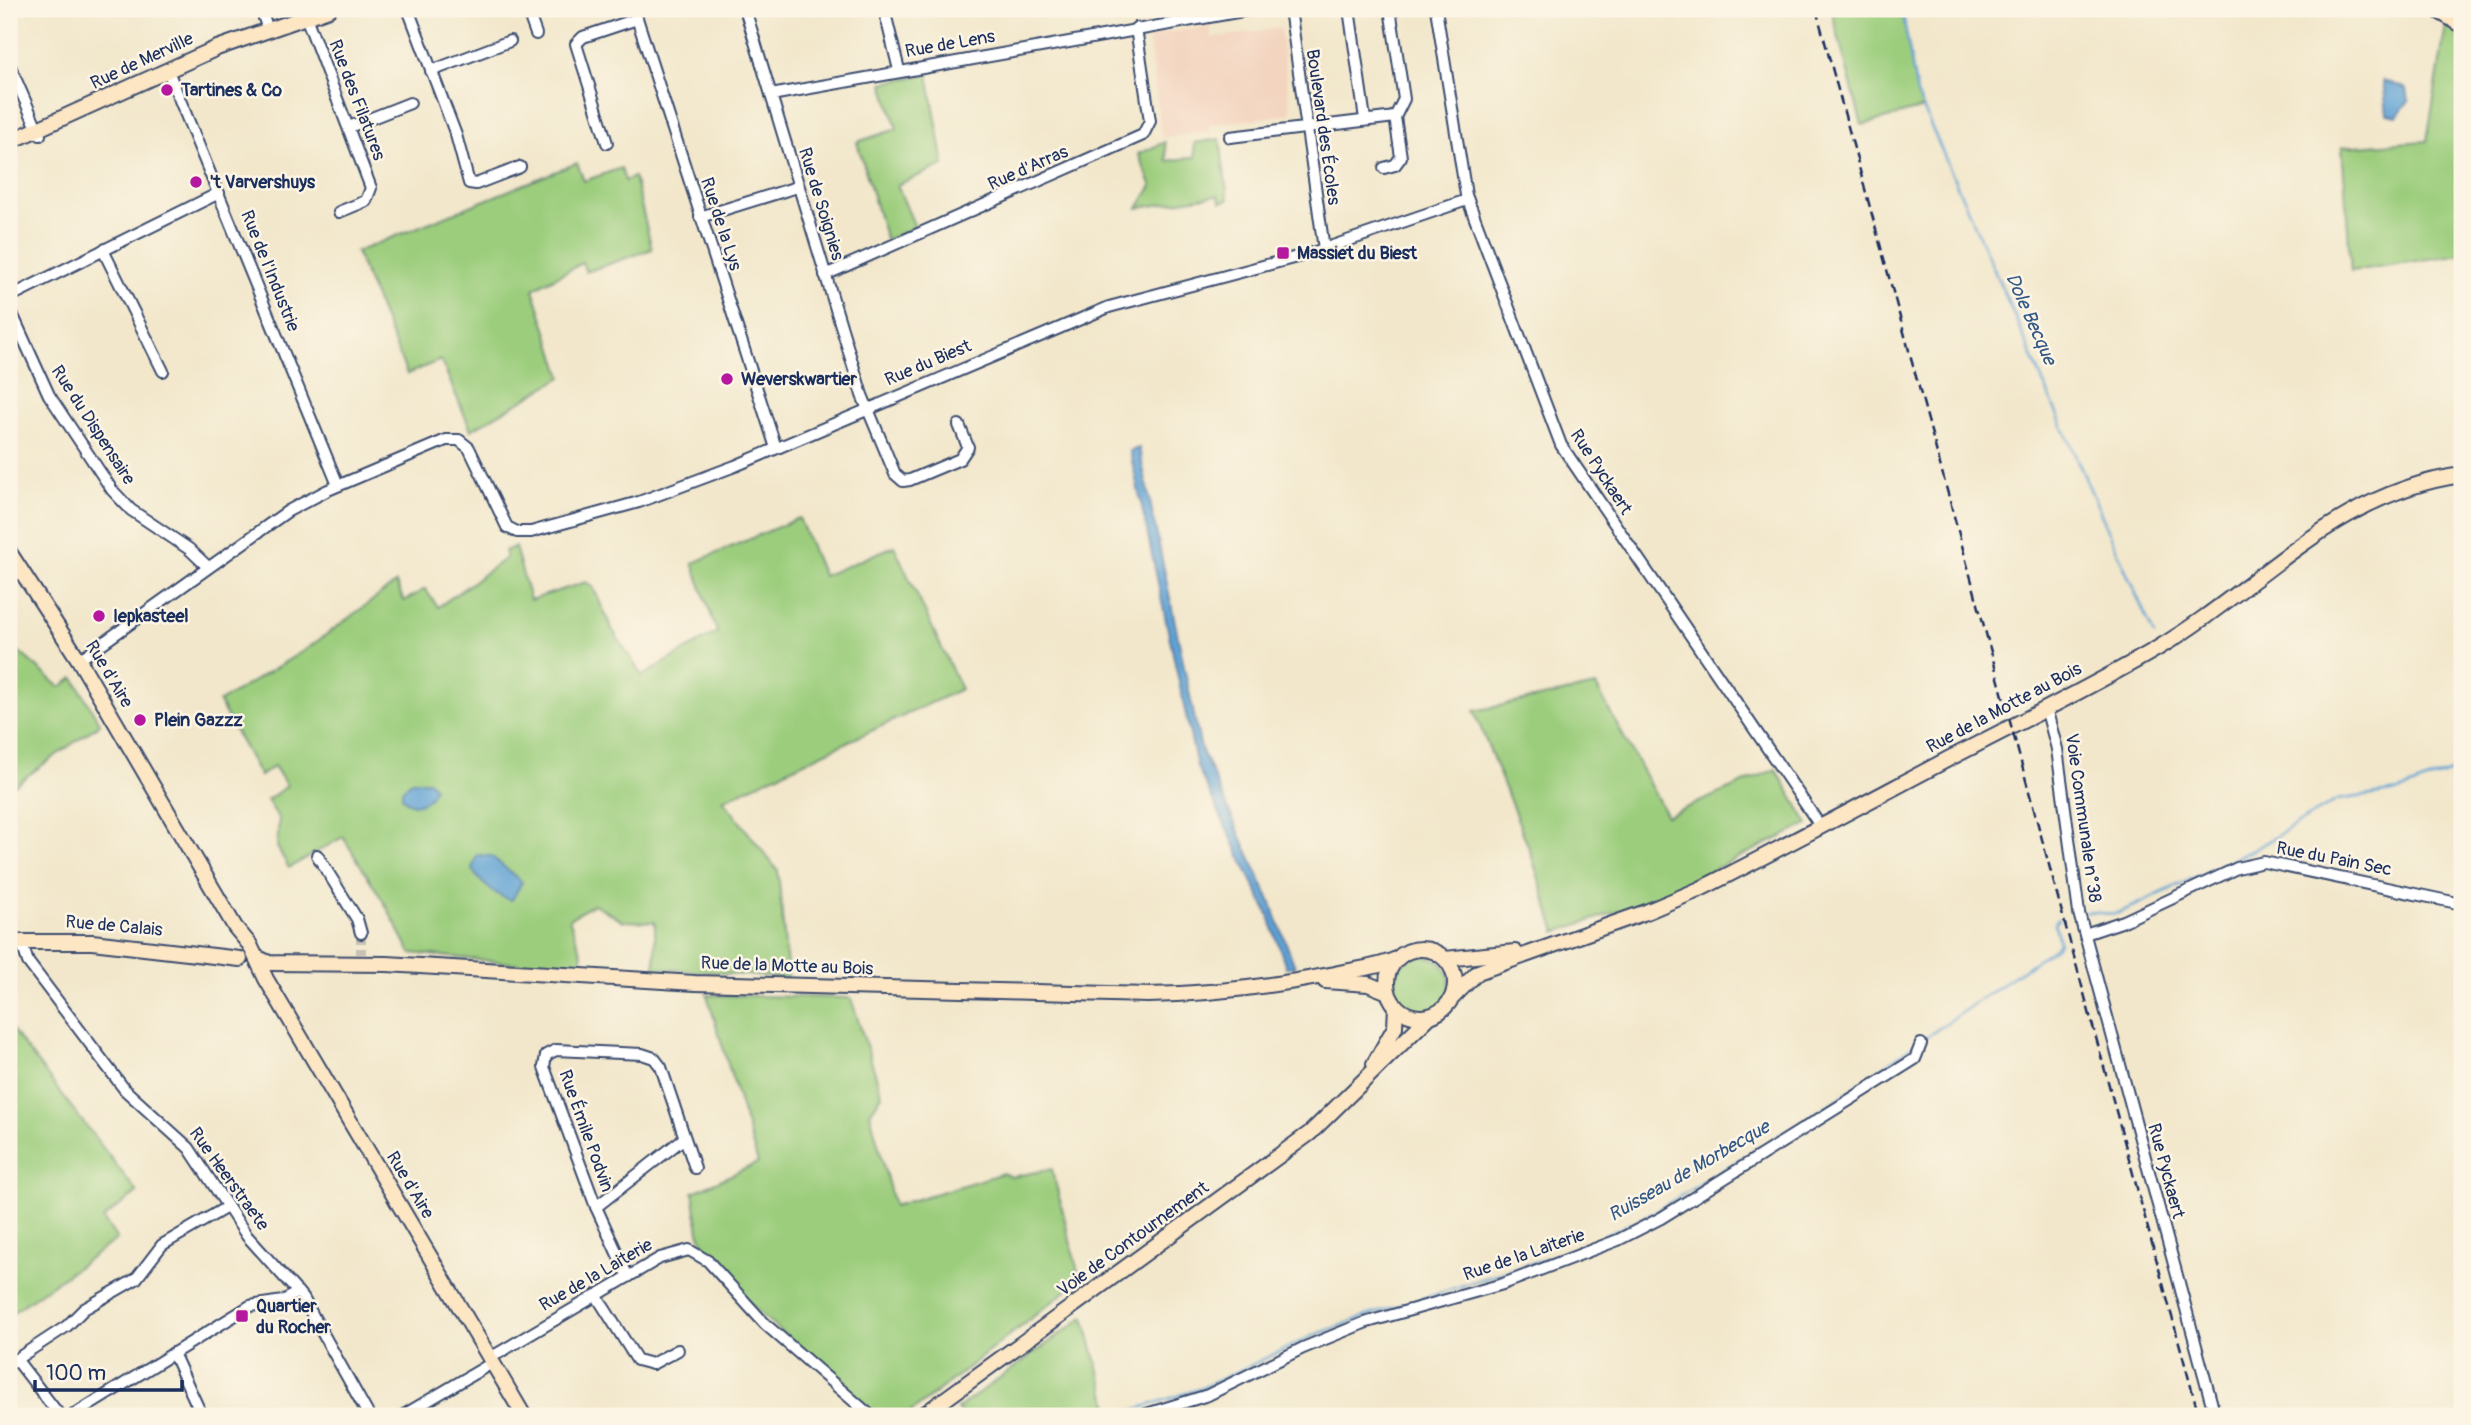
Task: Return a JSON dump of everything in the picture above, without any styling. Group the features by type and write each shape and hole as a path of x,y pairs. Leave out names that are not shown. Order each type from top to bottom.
{"main road":[{"name":"Rue de Merville","path":"9,150 38,132 168,71 268,30 329,9"},
{"path":"2435,9 2462,25"},
{"name":"Rue de Merville","path":"9,142 38,132"},
{"name":"Rue de la Motte au Bois","path":"1452,998 1478,972 1686,896 2046,708 2184,632 2347,513 2401,489 2462,475"},
{"name":"Rue d'Aire","path":"9,552 79,660 251,957 524,1416"},
{"name":"Rue de Calais","path":"15,942 92,942 215,956 251,957"},
{"name":"Rue de la Motte au Bois","path":"1446,959 1544,947"},
{"path":"1360,1086 1430,1016 1441,1011 1452,998 1455,977 1446,959 1435,952 1419,949 1397,959 1389,972 1388,992 1396,1006 1409,1015 1430,1016"},
{"name":"Rue de la Motte au Bois","path":"251,957 361,959 695,983 1107,994 1184,994 1303,980 1379,966 1397,959"},
{"name":"Rue de la Motte au Bois","path":"1303,980 1368,984 1388,992"},
{"path":"1360,1086 1392,1033 1396,1006"},
{"name":"Voie de Contournement","path":"922,1416 1292,1147 1329,1118 1360,1086"}],"street":[{"path":"261,9 268,30"},
{"path":"408,9 456,135 469,183 477,184 520,167"},
{"path":"527,9 536,34"},
{"name":"Rue de Soignies","path":"746,9 797,187 866,409 893,471 903,481 910,480 963,457 968,447 959,425"},
{"path":"884,9 900,70"},
{"name":"Rue de Lens","path":"771,95 1136,27 1188,14 1254,9"},
{"name":"Boulevard des Écoles","path":"1290,9 1324,248"},
{"path":"1349,9 1365,119"},
{"path":"1384,168 1395,165 1401,157 1395,117 1404,99 1390,9"},
{"name":"Rue Pyckaert","path":"1436,9 1467,200 1564,451 1821,827"},
{"path":"607,143 576,44 583,37 636,14"},
{"name":"Rue de la Lys","path":"636,14 776,448"},
{"name":"Rue des Filatures","path":"306,17 372,188 370,197 340,212"},
{"name":"Rue d'Arras","path":"825,275 1143,135 1150,121 1136,27"},
{"path":"431,71 510,41"},
{"path":"9,64 38,132"},
{"name":"Rue de l'Industrie","path":"168,71 338,485"},
{"path":"349,127 410,103"},
{"path":"1230,137 1395,117"},
{"path":"700,217 797,187"},
{"path":"9,296 219,193"},
{"name":"Rue du Biest","path":"338,485 446,440 458,440 472,452 504,524 513,531 526,532 639,502 776,448 1110,307 1324,248 1467,200"},
{"path":"103,250 163,371"},
{"name":"Rue du Dispensaire","path":"9,307 49,395 111,490 131,510 189,549 208,567"},
{"path":"79,660 280,516 338,485"},
{"name":"Voie Communale n°38","path":"2046,708 2056,742 2077,900 2085,934"},
{"path":"317,855 357,919 361,933"},
{"name":"Rue du Pain Sec","path":"2085,934 2124,921 2237,868 2257,863 2277,863 2462,904"},
{"name":"Rue Pyckaert","path":"2085,934 2215,1416"},
{"name":"Rue Heerstraete","path":"15,942 125,1090 184,1142 251,1242 298,1292 319,1322 369,1416"},
{"name":"Rue de la Laiterie","path":"1140,1416 1209,1395 1303,1348 1364,1323 1503,1284 1627,1236 1726,1178 1915,1059 1921,1044"},
{"name":"Rue Émile Podvin","path":"628,1277 596,1207 544,1067 549,1052 630,1054 654,1058 661,1067 683,1139 695,1168"},
{"name":"Rue Émile Podvin","path":"596,1207 683,1139"},
{"path":"60,1416 13,1362 67,1326 84,1309 139,1277 162,1245 228,1207"},
{"name":"Rue de la Laiterie","path":"402,1416 596,1295 673,1252 684,1250 699,1254 765,1324 872,1416"},
{"path":"72,1416 250,1306 283,1301 298,1292"},
{"path":"596,1295 637,1360 652,1364 678,1350"},
{"path":"173,1353 202,1416"}],"shaded area":[{"path":"1210,26 1212,38 1280,28 1291,114 1209,125 1209,131 1162,138 1148,35"}],"green space":[{"path":"1831,9 1902,9 1917,94 1923,108 1862,125"},
{"path":"2446,25 2462,36 2462,254 2351,271 2342,147 2427,141"},
{"path":"928,74 944,165 897,185 915,227 886,240 857,142 897,129 883,83"},
{"path":"1220,139 1228,200 1221,202 1218,195 1138,208 1152,186 1138,154 1165,142 1167,161 1195,157 1194,143"},
{"path":"577,163 584,181 621,168 625,181 634,177 652,249 586,272 582,263 533,289 562,377 471,430 441,360 407,374 356,252"},
{"path":"799,518 823,576 894,546 961,689 723,800 778,871 788,978 655,968 655,922 623,921 594,904 569,919 582,954 580,970 411,953 385,904 343,837 289,868 277,847 279,819 267,800 287,786 274,766 260,776 219,702 308,648 396,583 404,601 425,589 438,607 506,558 505,551 515,547 530,600 586,582 593,587 612,629 642,676 717,632 693,563"},
{"path":"9,643 60,687 74,678 100,724 9,789"},
{"path":"1596,686 1667,816 1776,769 1808,824 1649,901 1556,932 1529,848 1474,711"},
{"path":"1416,956 1428,956 1442,964 1450,978 1448,995 1442,1004 1428,1012 1416,1012 1399,1000 1394,990 1394,978 1406,961"},
{"path":"707,995 851,998 882,1095 870,1113 894,1206 1003,1173 1011,1177 1052,1169 1080,1280 906,1416 877,1416 754,1308 708,1253 699,1232 693,1192 758,1163"},
{"path":"9,1026 137,1192 103,1219 117,1239 9,1315"},
{"path":"1084,1317 1111,1414 965,1416 957,1409"}],"water":[{"path":"2383,80 2407,89 2409,101 2397,116 2387,114"},
{"path":"1139,448 1201,749 1271,903 1295,967 1286,967 1269,916 1197,767 1130,451"},
{"path":"411,781 429,781 434,787 429,798 416,804 402,797 402,790"},
{"path":"477,855 491,856 522,882 512,900 495,892 475,874 472,869"}],"waterway":[{"name":"Dole Becque","path":"1902,9 1917,94 2154,635"},
{"name":"Ruisseau de Morbecque","path":"2086,912 2115,914 2130,908 2255,849 2337,800 2399,791 2462,768"},
{"name":"Ruisseau de Morbecque","path":"1922,1040 2056,947 2059,943 2055,924 2058,919"},
{"name":"Ruisseau de Morbecque","path":"1116,1416 1202,1388 1315,1335 1367,1316 1577,1249 1651,1214 1838,1099 1917,1043"}],"tunnel":[{"path":"361,933 361,954"}],"railway":[{"path":"1816,9 2199,1416"}],"place":[{"name":"Tartines & Co","path":"167,90"},
{"name":"'t Varvershuys","path":"196,182"},
{"name":"Massiet du Biest","path":"1283,253"},
{"name":"Weverskwartier","path":"727,379"},
{"name":"Iepkasteel","path":"99,616"},
{"name":"Plein Gazzz","path":"140,720"},
{"name":"Quartier du Rocher","path":"242,1316"}]}
